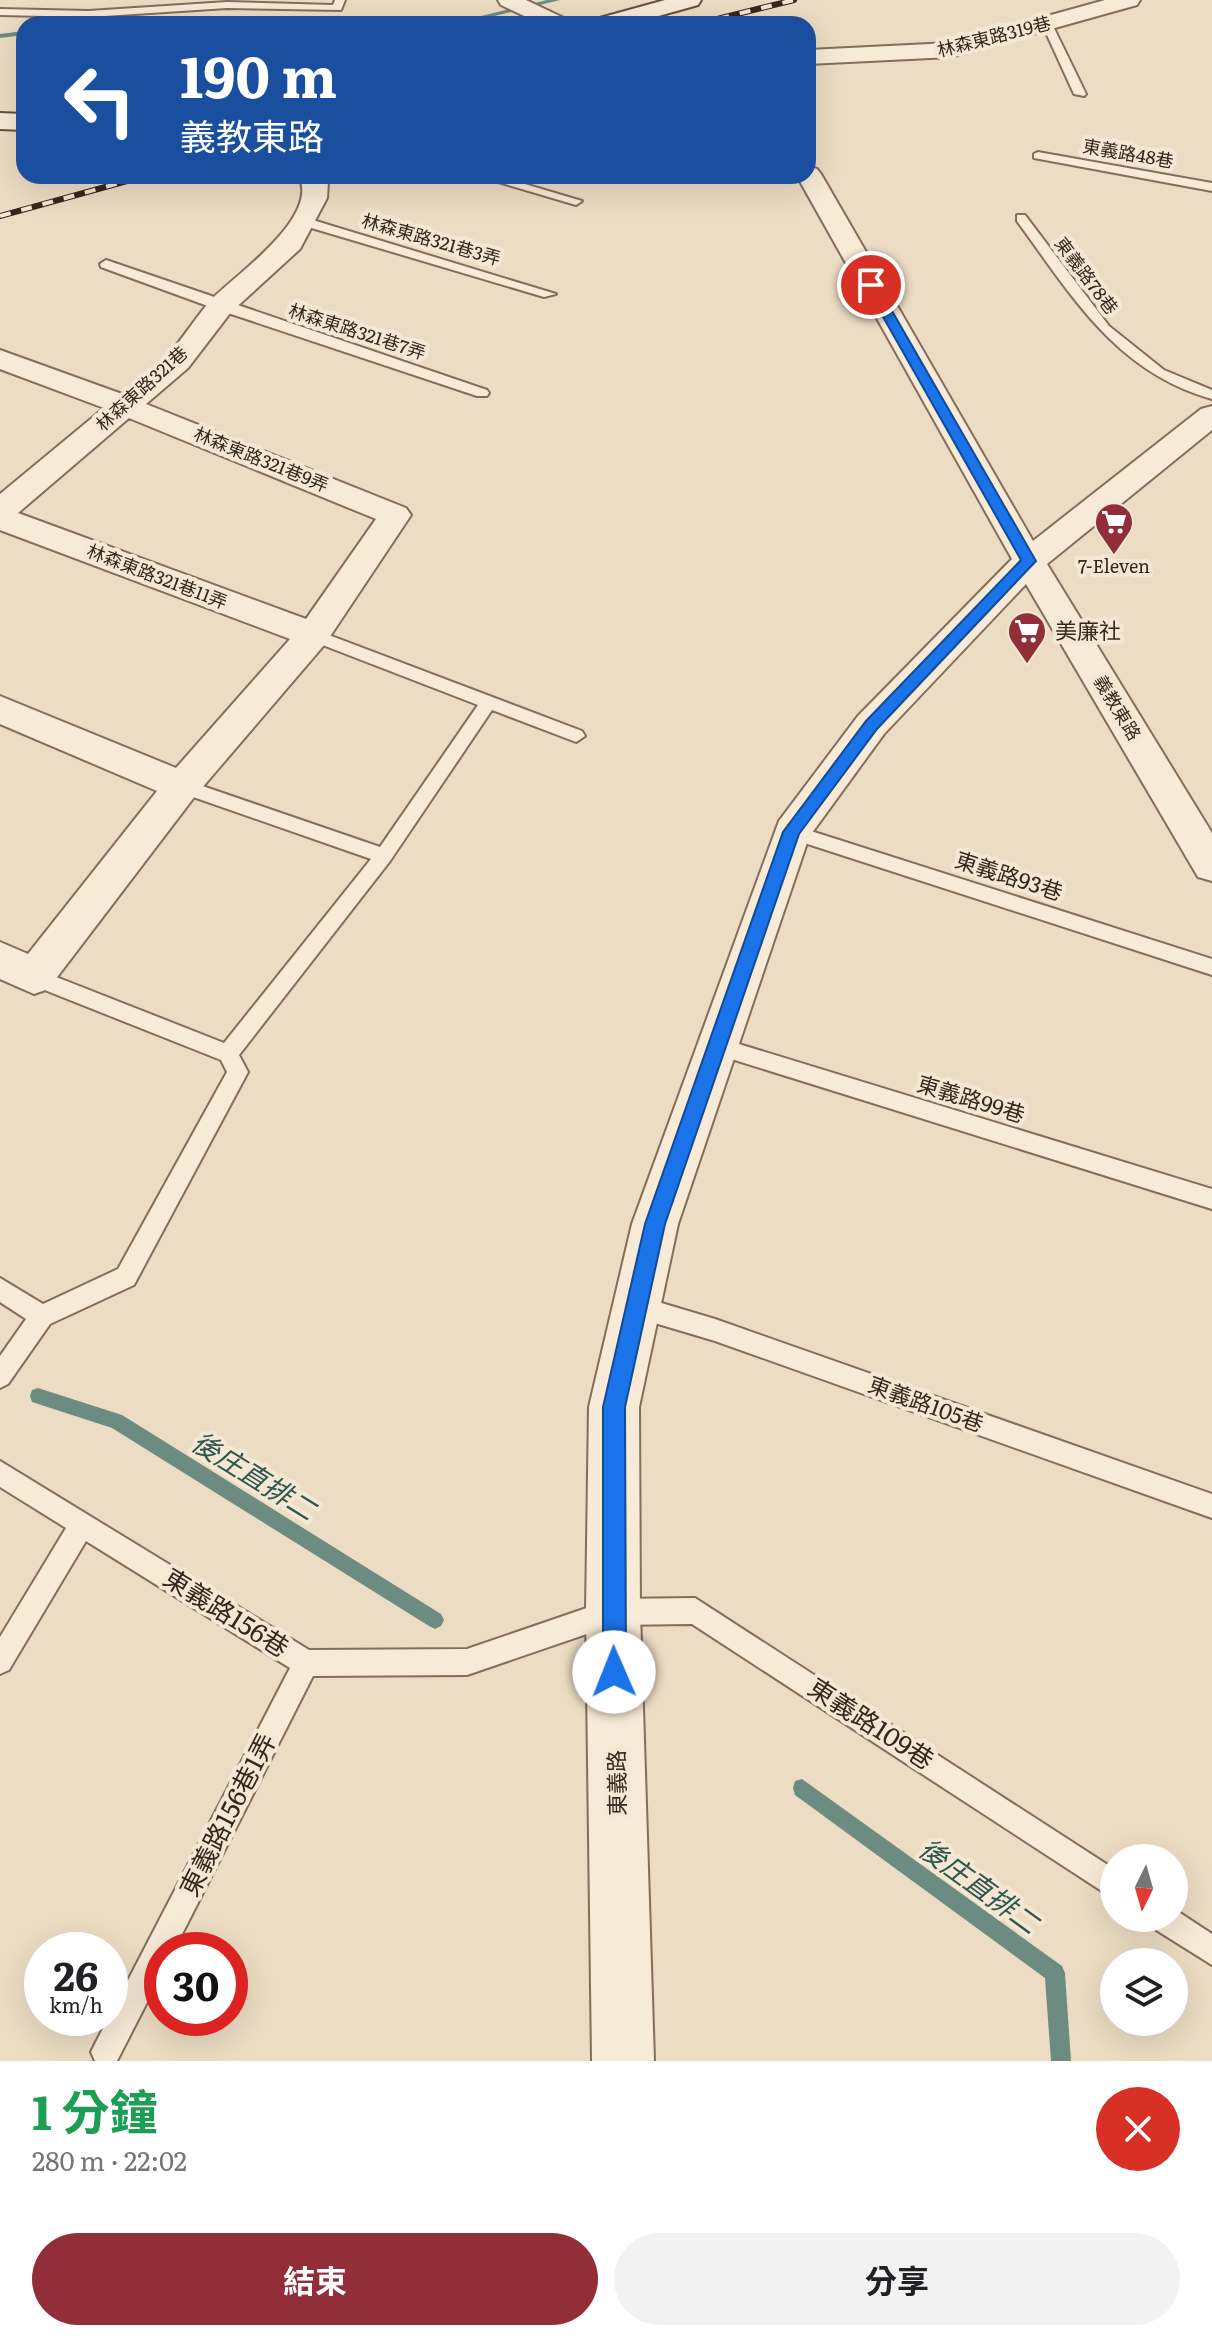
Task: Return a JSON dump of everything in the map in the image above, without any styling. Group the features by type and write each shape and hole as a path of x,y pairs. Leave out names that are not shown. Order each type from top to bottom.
{"main road":[{"path":"633,16 690,0"}],"street":[{"path":"509,0 542,16"},
{"name":"林森東路319巷","path":"816,57 951,50 1129,0"},
{"name":"林森東路321巷","path":"0,511 178,362 221,306 291,243 320,184"},
{"name":"義教東路","path":"814,184 1029,561 1212,866"},
{"name":"林森東路321巷9弄","path":"0,359 126,406 395,515 313,635"},
{"name":"東義路","path":"623,2061 613,1612 614,1407 655,1224 792,832 871,725 1029,561 1212,415"},
{"name":"林森東路321巷11弄","path":"0,518 313,635"},
{"path":"17,968 182,786 313,635"},
{"path":"0,709 182,786"}],"lane":[{"path":"17,13 26,0"},
{"path":"89,14 98,0"},
{"path":"0,12 89,14 228,3 337,8 340,0"},
{"path":"1047,24 1080,94"},
{"name":"東義路48巷","path":"1038,156 1212,187"},
{"path":"513,184 576,201"},
{"name":"東義路78巷","path":"1021,218 1104,329 1159,373 1212,395"},
{"name":"林森東路321巷3弄","path":"302,221 549,294"},
{"name":"林森東路321巷7弄","path":"106,264 221,306 482,393"},
{"path":"313,635 576,736"},
{"path":"228,1054 384,856 489,702"},
{"path":"182,786 384,856"},
{"name":"東義路93巷","path":"792,832 1212,967"},
{"path":"0,1376 42,1316 126,1277 238,1072 228,1054 17,968"},
{"name":"東義路99巷","path":"716,1046 1212,1199"},
{"path":"0,1289 42,1316"},
{"name":"東義路105巷","path":"638,1307 731,1335 1212,1506"},
{"name":"東義路156巷","path":"0,1473 306,1663 467,1662 613,1612"},
{"path":"0,1661 82,1524"},
{"name":"東義路109巷","path":"613,1612 695,1611 1100,1876"},
{"name":"東義路156巷1弄","path":"106,2052 306,1663"},
{"path":"1184,1932 1212,1951"}],"waterway":[{"path":"487,16 556,0"},
{"path":"0,36 16,34"},
{"name":"後庄直排二","path":"38,1396 116,1421 435,1620"},
{"name":"後庄直排二","path":"802,1788 1055,1973 1061,2061"}],"railway":[{"path":"729,16 794,0"},
{"path":"0,216 116,184"}],"place":[{"name":"7-Eleven","path":"1114,556"},
{"name":"美廉社","path":"1027,665"}],"route":[{"path":"614,1672 614,1407 655,1224 792,832 871,725 1029,561 871,285"}]}
